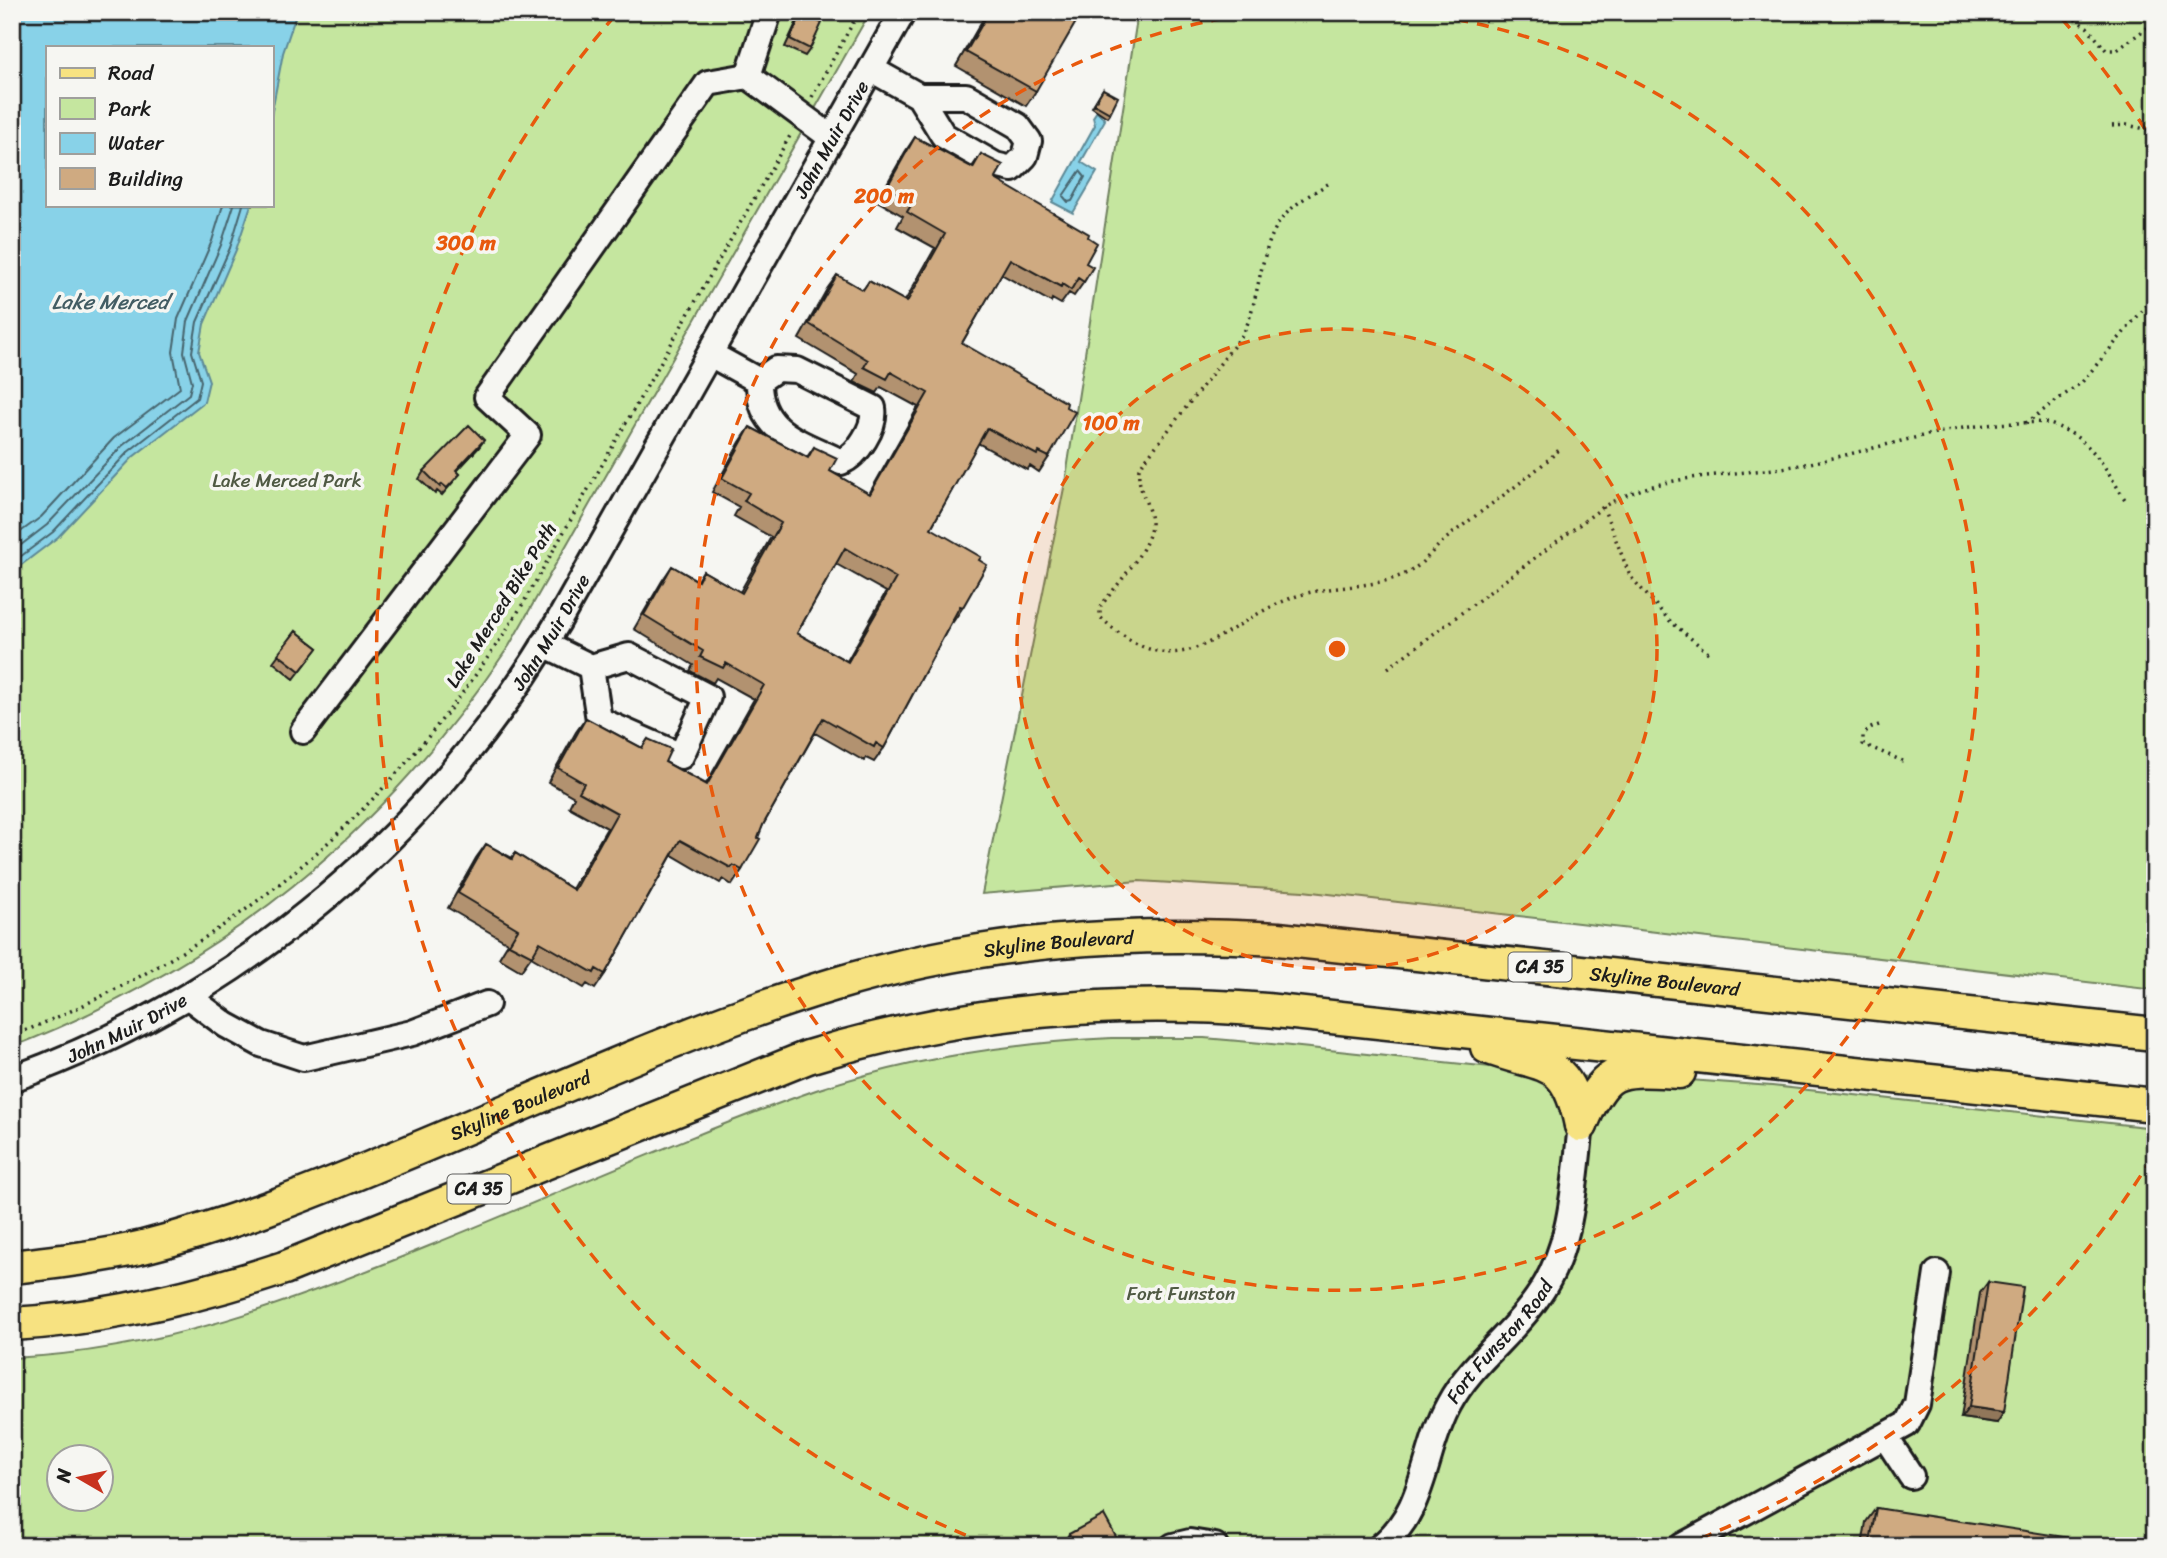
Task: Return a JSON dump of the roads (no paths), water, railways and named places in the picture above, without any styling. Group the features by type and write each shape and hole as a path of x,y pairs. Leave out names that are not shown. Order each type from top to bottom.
{"main road":[{"name":"Skyline Boulevard","path":"12,1267 141,1247 262,1211 723,1023 833,984 925,960 1051,940 1161,934 1278,939 2155,1034"},
{"name":"CA 35","path":"12,1324 90,1316 237,1284 284,1268 776,1069 851,1044 939,1024 1035,1009 1158,1003 1266,1010 2155,1105"},
{"path":"1440,1028 1496,1050 1554,1068 1566,1079 1573,1093 1581,1125"},
{"path":"1581,1125 1595,1091 1615,1074 1631,1070 1695,1073 1827,1069"}],"street":[{"path":"748,76 769,12"},
{"name":"John Muir Drive","path":"12,1079 108,1039 189,997 291,928 383,848 465,758 514,693 544,644 903,12"},
{"path":"871,69 919,96"},
{"path":"303,731 528,435 487,397 708,83 748,76 832,138"},
{"path":"710,354 759,381"},
{"path":"776,369 797,370 873,408 875,419 852,457 841,462 784,433 767,420 759,401 759,381 776,369"},
{"path":"544,644 592,667 629,656 708,697 681,756 598,720 592,667"},
{"path":"189,997 226,1025 261,1044 304,1058 411,1033 487,1004"},
{"name":"Fort Funston Road","path":"1381,1546 1411,1509 1438,1426 1460,1386 1524,1314 1550,1278 1571,1211 1581,1125"},
{"path":"1682,1546 1886,1438 1907,1424 1917,1404 1937,1273"},
{"path":"1886,1438 1911,1476"},
{"path":"1172,1546 1190,1542 1216,1546"}],"water":[{"name":"Lake Merced","path":"12,12 297,12 283,53 273,106 273,46 46,46 46,206 251,206 236,250 204,324 199,352 209,381 204,402 133,457 58,537 12,572"},
{"path":"1097,111 1105,120 1081,162 1097,172 1073,213 1052,202 1095,125 1093,117"}],"park label":[{"name":"Lake Merced Park","path":"287,480"},
{"name":"Fort Funston","path":"1181,1293"}]}
